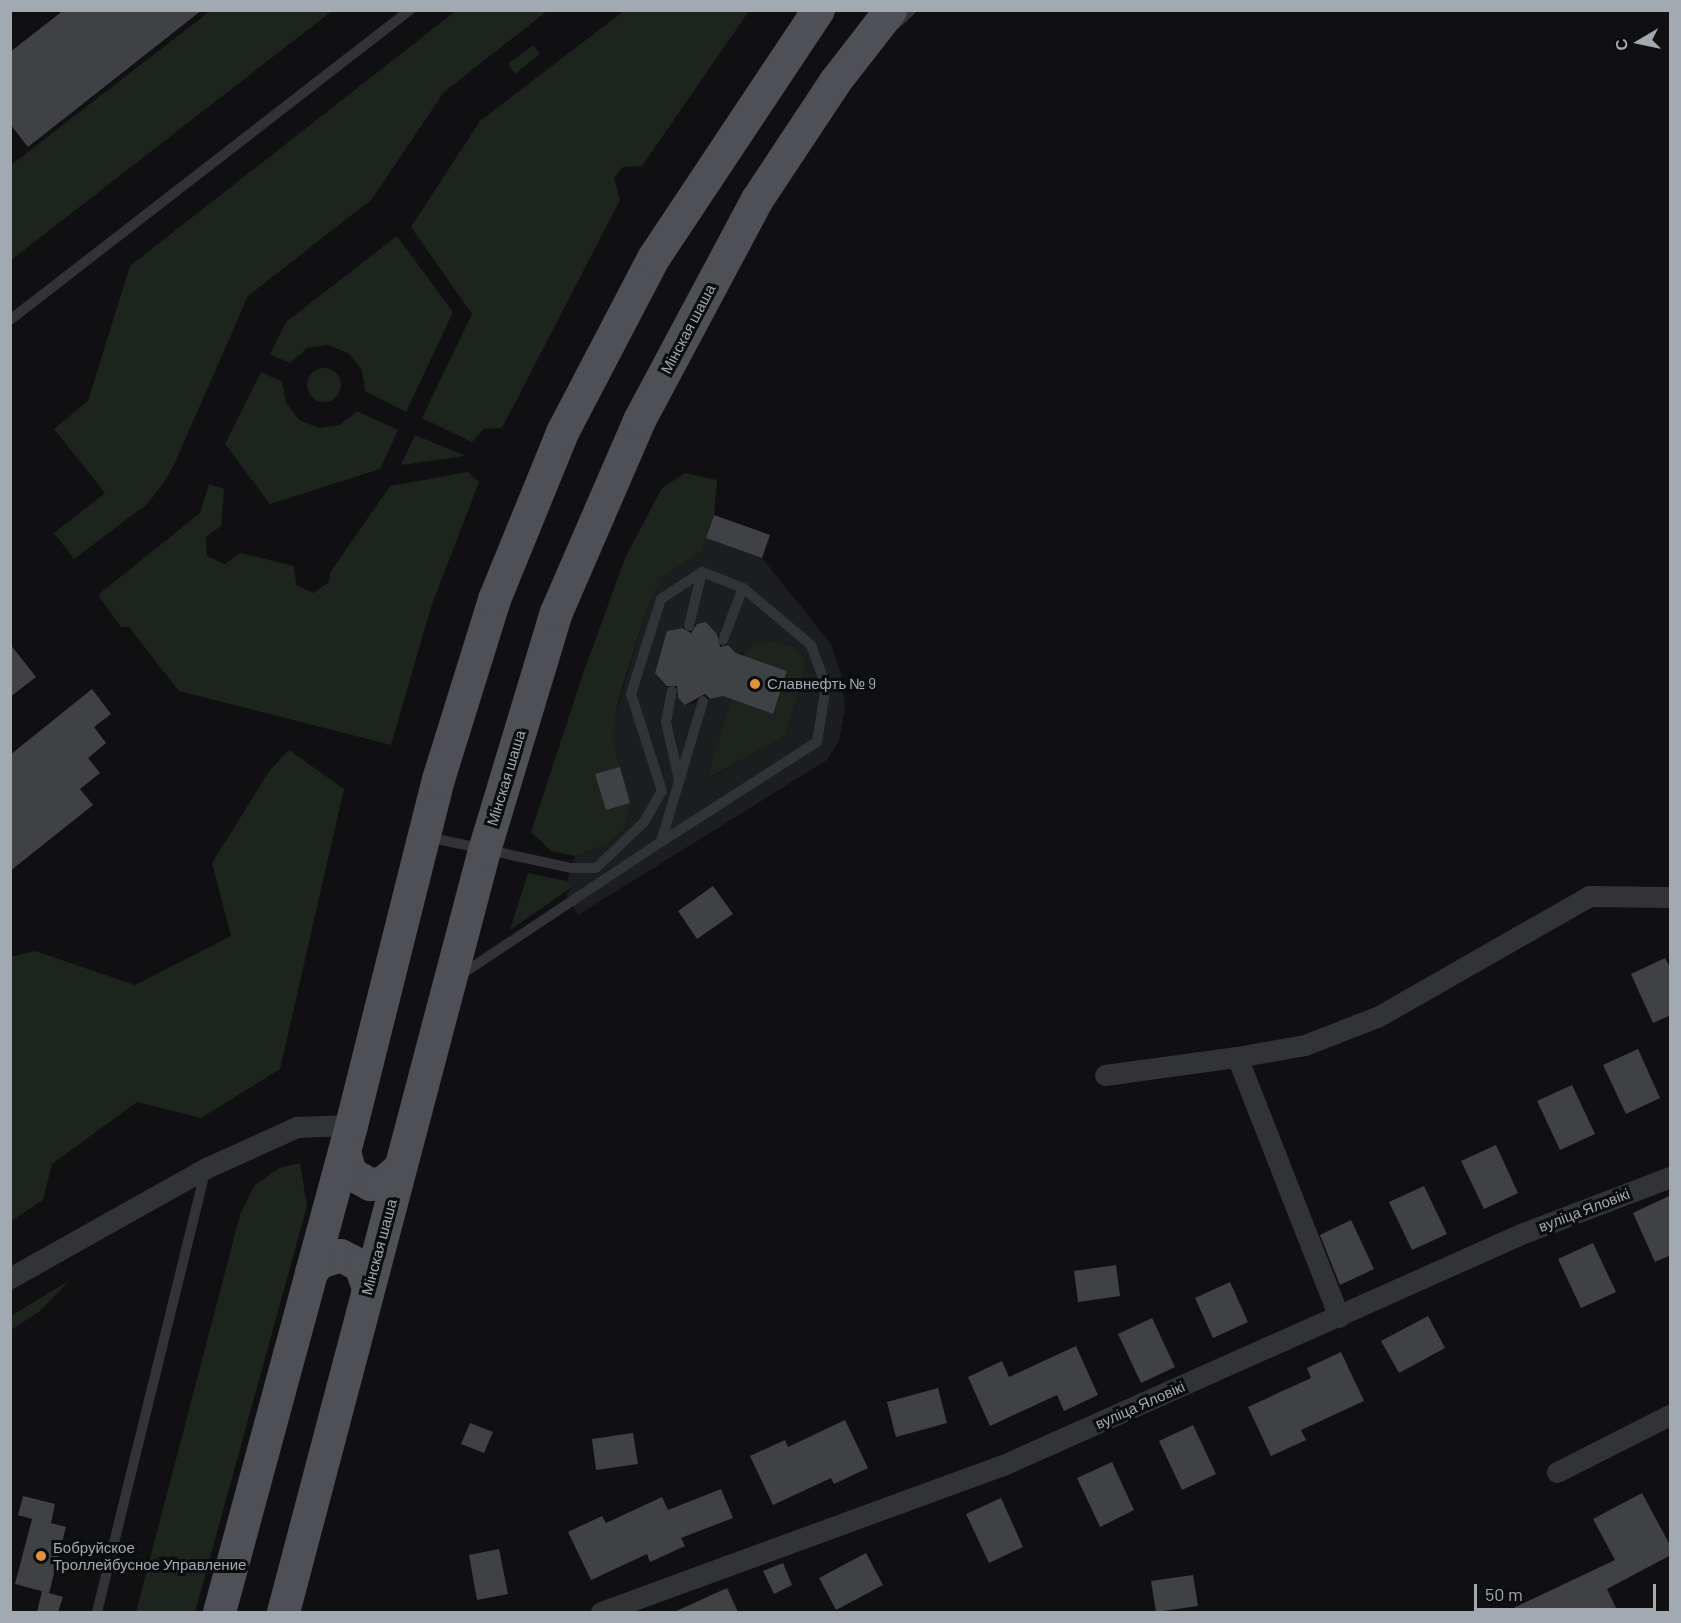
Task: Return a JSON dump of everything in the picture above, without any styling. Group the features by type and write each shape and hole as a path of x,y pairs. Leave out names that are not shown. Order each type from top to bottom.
{"main road":[{"path":"219,1612 347,1138 424,836 494,598 562,432 653,258 818,10"},
{"name":"Мінская шаша","path":"283,1612 484,850 556,612 639,420 757,199 835,81 890,10"},
{"path":"347,1138 350,1173 370,1184 387,1180 399,1168"},
{"path":"311,1272 319,1262 340,1255 360,1265 368,1288"}],"street":[{"path":"1105,1075 1305,1045 1379,1016 1589,896 1671,897"},
{"path":"1237,1057 1339,1317"},
{"path":"10,1278 206,1168 297,1127 347,1138"},
{"name":"вуліца Яловікі","path":"601,1612 1001,1466 1339,1317 1521,1233 1671,1177"},
{"path":"1557,1472 1671,1415"}],"lane":[{"path":"10,320 410,10"},
{"path":"835,81 911,10"},
{"path":"424,836 571,868 596,868 644,822 662,791 631,694 661,599 702,572"},
{"path":"448,983 817,742 826,686 811,645 743,588 702,572"},
{"path":"689,626 702,572"},
{"path":"723,640 743,588"},
{"path":"672,691 666,722 679,780"},
{"path":"661,842 704,701"},
{"path":"97,1612 206,1168"}],"shaded area":[{"path":"457,10 547,11 444,92 372,199 248,296 173,467 162,485 148,503 74,559 54,533 105,493 54,429 88,401 130,266"},
{"path":"210,11 332,11 11,260 11,165"},
{"path":"624,11 749,11 642,166 623,167 614,178 620,200 502,428 484,429 472,442 422,418 472,314 411,227 480,121"},
{"path":"533,45 540,54 515,74 508,64"},
{"path":"397,236 453,312 406,412 365,391 362,370 348,353 328,345 307,348 290,363 270,354 286,322"},
{"path":"324,368 336,373 341,385 336,397 324,402 312,397 307,385 312,373"},
{"path":"261,372 282,382 286,403 299,420 319,428 340,425 357,411 398,430 380,469 270,504 225,444"},
{"path":"415,435 466,456 401,465"},
{"path":"468,472 479,482 431,607 391,745 179,691 129,627 121,627 98,595 200,513 209,484 224,489 221,526 206,537 207,556 225,564 240,553 294,566 296,585 313,593 329,582 330,573 390,486"},
{"path":"685,473 717,480 714,515 701,552 661,578 646,611 622,688 614,719 613,742 630,803 625,828 606,845 575,856 551,851 531,832 585,668 626,556 662,488"},
{"path":"706,538 762,558 831,644 841,674 845,709 839,741 827,760 578,915 566,895 572,887 567,881 575,856 606,845 630,803 613,742 614,719 646,611 661,578 701,552","holes":["706,622 736,653 804,658 805,671 785,736 709,778 731,699 723,696 685,705 655,673 667,631"]},
{"path":"776,642 792,647 804,658 805,671 785,736 708,778 731,699 773,714 787,671 742,656 755,643"},
{"path":"289,750 344,789 280,1069 201,1118 137,1102 52,1164 43,1200 11,1221 11,957 35,951 135,985 231,936 212,863 270,770"},
{"path":"528,873 567,881 572,887 510,930"},
{"path":"300,1163 307,1206 195,1612 136,1612 240,1215 254,1186 279,1168"},
{"path":"70,1280 40,1311 11,1330 11,1316"}],"building":[{"path":"64,10 202,10 28,147 10,124 10,52"},
{"path":"714,515 770,535 762,558 706,538"},
{"path":"706,622 717,634 720,647 728,645 736,653 787,671 773,714 723,696 710,699 705,694 685,705 678,698 677,686 667,686 655,673 667,631 682,628 691,633 697,624"},
{"path":"10,644 36,677 10,697"},
{"path":"92,689 111,714 94,727 106,743 88,758 100,773 80,789 93,805 10,871 10,755"},
{"path":"620,767 630,803 606,810 595,774"},
{"path":"713,886 733,914 697,939 678,911"},
{"path":"1665,958 1671,969 1671,1015 1653,1023 1631,974"},
{"path":"1638,1049 1660,1098 1626,1114 1603,1065"},
{"path":"1572,1085 1595,1134 1560,1150 1537,1101"},
{"path":"1496,1145 1518,1193 1484,1209 1461,1161"},
{"path":"1424,1186 1447,1234 1412,1250 1389,1202"},
{"path":"1671,1195 1671,1255 1655,1262 1633,1213"},
{"path":"1351,1220 1374,1269 1340,1285 1320,1235"},
{"path":"1593,1243 1616,1292 1581,1308 1558,1259"},
{"path":"1116,1265 1120,1296 1078,1302 1074,1271"},
{"path":"1230,1282 1248,1322 1213,1338 1195,1298"},
{"path":"1428,1316 1445,1348 1399,1373 1381,1341"},
{"path":"1152,1318 1175,1367 1141,1383 1118,1334"},
{"path":"1076,1346 1098,1395 1064,1411 1057,1395 990,1426 968,1377 1002,1361 1009,1377"},
{"path":"1341,1352 1364,1401 1301,1430 1306,1440 1271,1456 1248,1407 1311,1378 1307,1368"},
{"path":"938,1388 947,1423 896,1437 887,1402"},
{"path":"845,1420 868,1468 834,1484 831,1478 773,1505 750,1456 785,1440 788,1447"},
{"path":"470,1423 493,1432 484,1453 461,1444"},
{"path":"1193,1425 1216,1474 1182,1490 1159,1441"},
{"path":"633,1433 638,1464 596,1470 592,1439"},
{"path":"1112,1462 1134,1510 1100,1527 1077,1478"},
{"path":"721,1489 733,1518 681,1538 685,1546 650,1562 647,1554 591,1580 568,1532 602,1516 606,1523 662,1497 668,1510"},
{"path":"1642,1493 1671,1547 1671,1555 1607,1589 1618,1612 1505,1612 1615,1560 1593,1519"},
{"name":"Бобруйское Троллейбусное Управление","path":"23,1496 55,1504 51,1523 66,1527 49,1593 15,1584 32,1519 18,1515"},
{"path":"1001,1498 1023,1547 989,1563 966,1514"},
{"path":"499,1549 508,1594 477,1600 469,1555"},
{"path":"866,1553 883,1585 836,1610 819,1578"},
{"path":"783,1563 792,1585 774,1594 763,1571"},
{"path":"1193,1575 1198,1606 1156,1612 1151,1581"},
{"path":"727,1588 738,1612 674,1612"},
{"path":"42,1591 63,1597 58,1612 37,1612"}],"place":[{"name":"Славнефть № 9","path":"755,684"},
{"name":"Бобруйское Троллейбусное Управление","path":"41,1556"}]}
